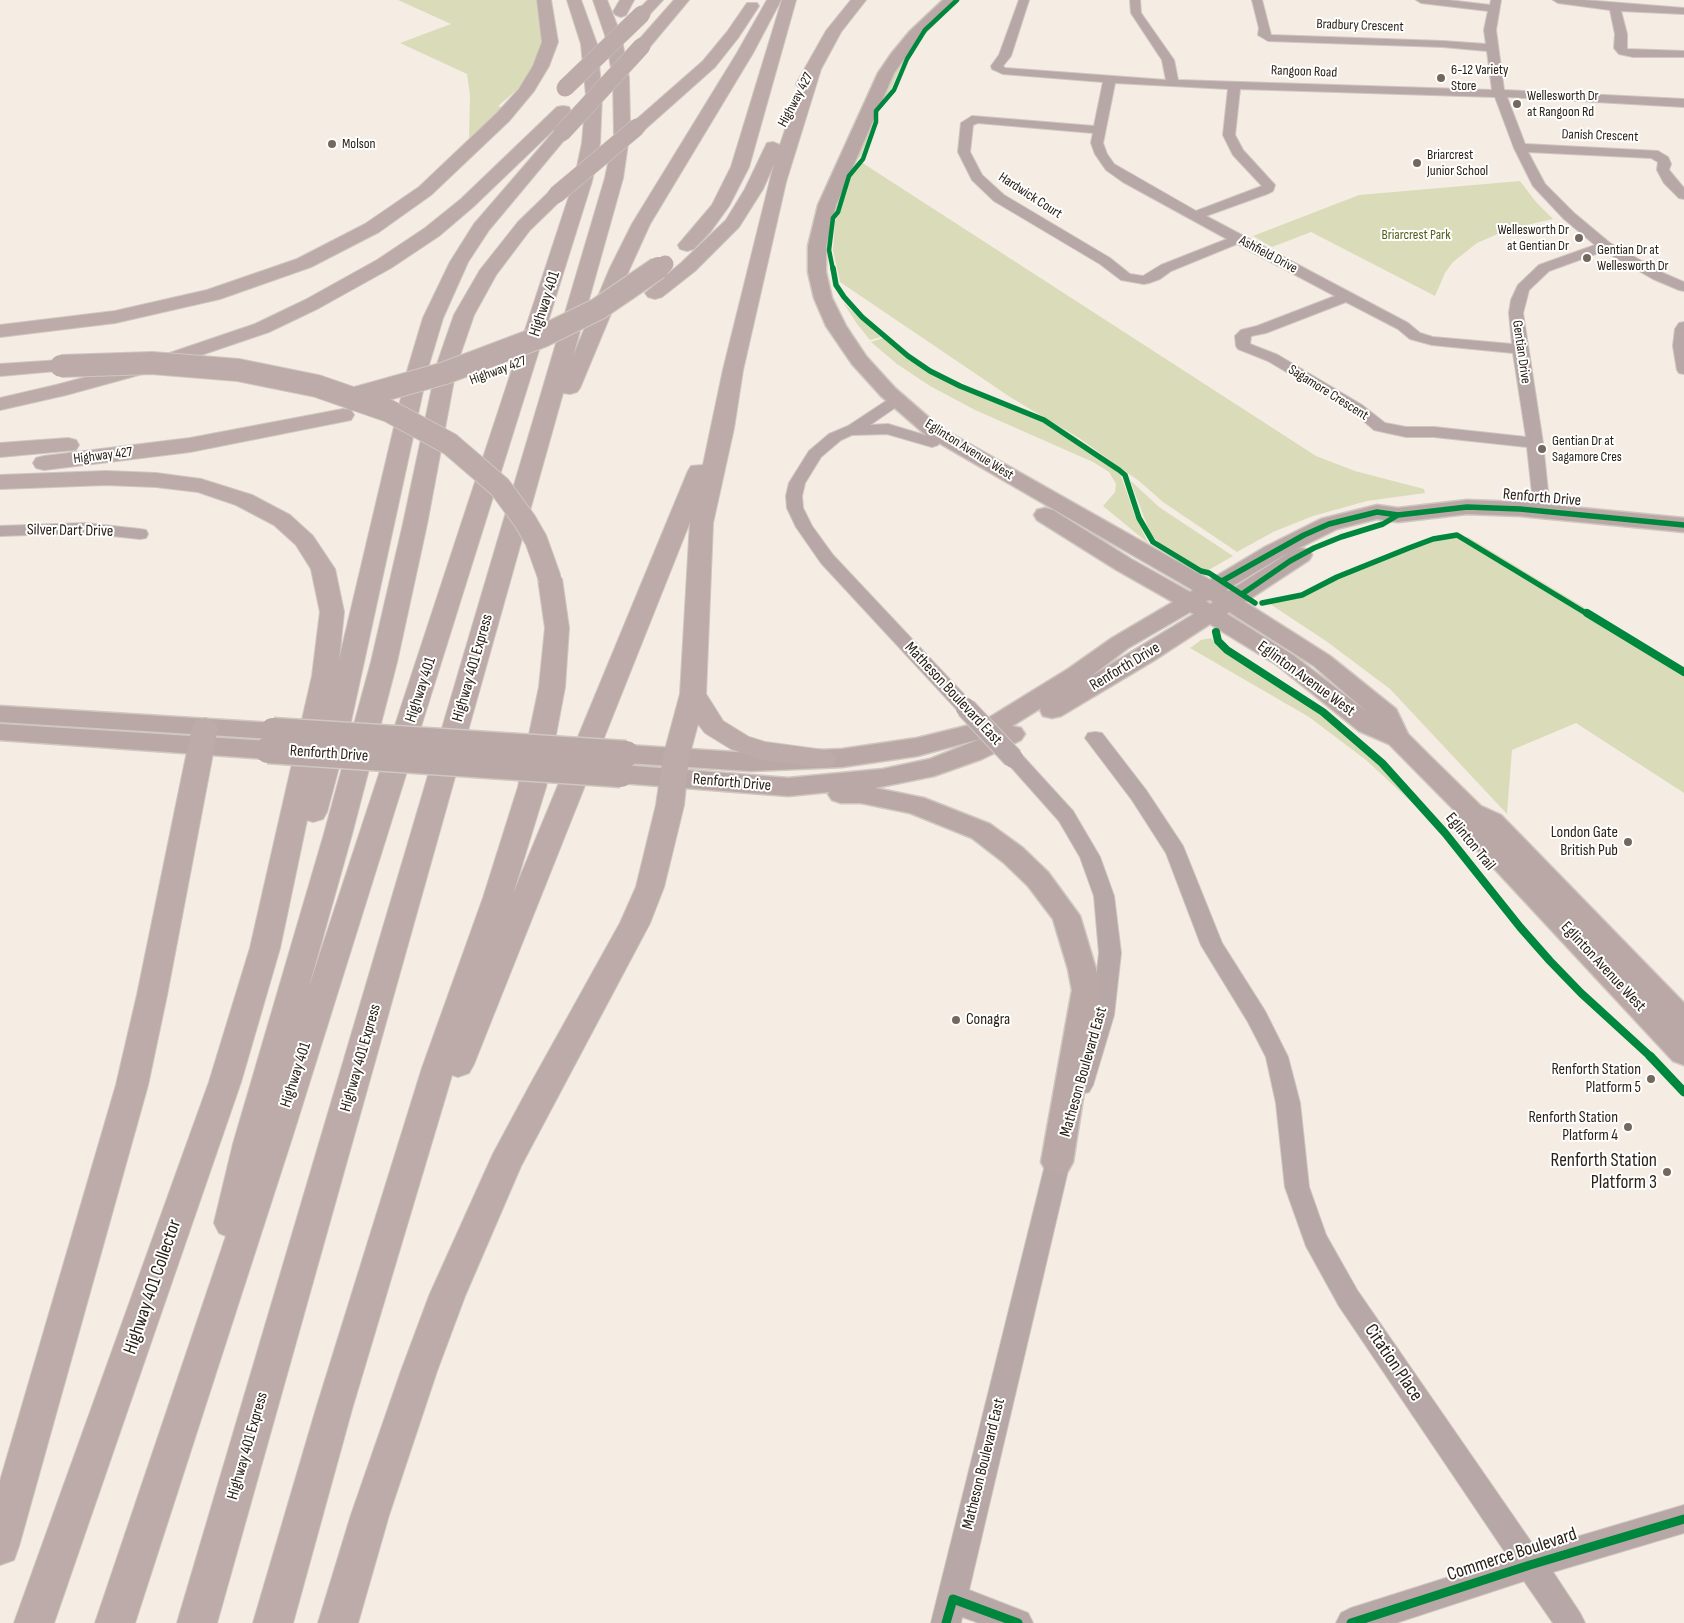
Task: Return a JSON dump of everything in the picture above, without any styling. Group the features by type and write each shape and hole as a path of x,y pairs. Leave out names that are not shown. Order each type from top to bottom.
{"highway":[{"path":"0,331 115,317 213,295 304,263 331,251 372,228 425,191 503,117 526,91 542,66 550,42 550,28 544,0"},
{"name":"Highway 401","path":"197,1373 274,1144 583,181 591,143 594,95 589,44 574,0"},
{"name":"Highway 401","path":"523,491 598,239 614,178 622,136 623,98 618,56 600,0"},
{"path":"0,337 86,328 196,305 277,280 340,253 385,228 420,204 656,0"},
{"path":"0,404 118,376 262,328 356,281 413,246 563,122 681,0"},
{"path":"115,1623 197,1373 249,1144 338,834 384,662 415,524 446,364 464,315 487,274 524,226 556,195 690,82 733,36 755,0"},
{"path":"523,491 563,405 631,245 653,203 745,53 774,0"},
{"path":"0,450 86,443 338,409 512,349 598,309 665,264 704,227 720,206 732,186 740,167 789,0"},
{"name":"Highway 427","path":"0,467 120,455 190,445 338,409 412,399 507,368 589,332 655,292 688,267 733,223 754,189 791,104 834,31 859,0"},
{"path":"210,344 326,289 358,271 400,241 446,203 559,84 610,26 624,6"},
{"path":"265,948 301,855 337,726 414,384 433,318 459,262 481,228 563,122 642,41"},
{"path":"338,1623 370,1515 419,1370 447,1296 510,1155 541,1094 635,923 650,887 670,805 674,767 693,694 701,523 723,428 733,370 778,182 813,69"},
{"path":"0,370 152,363 238,370 318,386 389,410 450,444 474,462 500,487 526,521 536,540 550,579 557,628 553,677 532,787 497,898 438,1068 332,1418 273,1623"},
{"path":"379,1265 492,978 685,506 733,370"},
{"path":"0,482 130,478 201,486 258,506 282,520 312,550 323,569 332,612 331,638 315,722 265,948"},
{"name":"Highway 401 Express","path":"197,1623 352,1092 523,491"},
{"path":"693,694 703,713 714,727 740,743 761,751 824,760"},
{"path":"0,1546 101,1200 132,1084 156,976 203,736"},
{"name":"Highway 401 Collector","path":"34,1623 225,1082 265,948"}],"main road":[{"name":"Eglinton Avenue West","path":"939,0 900,37 874,74 812,210 802,243 804,288 821,329 842,364 886,400 932,442 1036,500"},
{"name":"Eglinton Avenue West","path":"951,0 915,34 896,57 886,74 827,206 817,246 817,272 823,298 836,326 886,400 1079,528 1210,601 1368,725 1398,738 1472,813 1492,822 1684,1022"},
{"name":"Renforth Drive","path":"674,767 824,760 917,747 990,728 1069,679 1120,643 1153,624 1210,601 1314,548 1341,537 1383,524 1398,514 1467,508 1542,511 1684,525"},
{"name":"Eglinton Avenue West","path":"1079,528 1123,564 1210,601"},
{"path":"1123,564 1153,602 1153,624"},
{"name":"Renforth Drive","path":"0,732 203,736 674,767 788,787 883,778 934,767 974,753 1024,728 1145,656 1174,636 1210,601"},
{"name":"Renforth Drive","path":"0,714 203,736"},
{"path":"788,787 861,794 915,805 981,831 1013,855 1038,879 1066,916 1080,960 1086,990 1057,1162"},
{"name":"Eglinton Avenue West","path":"1472,813 1471,827 1684,1053"}],"street":[{"name":"Rangoon Road","path":"1024,0 1005,56 997,66 998,69 1011,72 1173,83 1501,94 1684,103"},
{"path":"1135,0 1136,12 1168,60 1173,83"},
{"name":"Bradbury Crescent","path":"1257,0 1265,28 1264,35 1268,38 1453,44 1492,48"},
{"path":"1421,0 1495,5 1490,30 1501,94 1520,148 1539,186 1569,216 1605,246 1658,276 1684,288"},
{"path":"1558,0 1614,7 1684,11"},
{"path":"1614,7 1621,34 1620,48 1624,52 1633,54 1684,54"},
{"name":"Ashfield Drive","path":"1110,79 1099,130 1098,149 1110,167 1128,179 1403,326 1415,336 1424,339 1520,349"},
{"path":"1197,215 1262,192 1269,185 1238,152 1229,135 1234,85"},
{"name":"Hardwick Court","path":"1099,130 976,119 967,123 964,152 977,177 999,198 1105,261 1126,277 1144,280 1150,278 1166,268 1238,239"},
{"name":"Danish Crescent","path":"1520,148 1654,154 1664,160 1663,170 1669,180 1684,196"},
{"name":"Gentian Drive","path":"1542,511 1516,313 1523,288 1544,268 1605,246"},
{"name":"Sagamore Crescent","path":"1345,296 1261,330 1246,333 1242,336 1243,346 1273,358 1349,403 1380,427 1406,432 1434,432 1534,443"},
{"path":"1684,326 1680,346 1684,370"},
{"name":"Matheson Boulevard East","path":"886,400 854,429 835,438 815,454 797,483 794,496 795,508 804,527 827,560 1066,816 1090,857 1104,896 1110,953 1103,1015 1057,1162 949,1611"},
{"path":"835,438 882,428 932,442"},
{"name":"Silver Dart Drive","path":"0,531 85,528 140,534"},
{"name":"Citation Place","path":"1094,738 1139,795 1176,851 1212,945 1256,1017 1277,1057 1288,1103 1297,1187 1316,1238 1348,1298 1570,1623"},
{"name":"Commerce Boulevard","path":"1351,1623 1530,1565 1684,1519"},
{"path":"949,1611 1018,1623"}],"green space":[{"path":"398,0 540,0 543,38 537,60 525,83 498,106 504,108 469,138 470,95 467,74 400,43 451,24"},
{"path":"919,37 902,64 890,92 879,103 874,112 874,121 861,157 853,161 885,83"},
{"path":"861,162 1316,456 1355,471 1424,489 1425,493 1367,501 1313,516 1273,532 1237,552 1163,502 1139,481 1079,438 1010,397 840,282 833,250 835,221 847,191 850,177"},
{"name":"Briarcrest Park","path":"1520,181 1536,202 1553,219 1509,229 1477,243 1453,262 1445,273 1435,296 1311,232 1272,247 1253,236 1359,195"},
{"path":"843,302 852,311 881,337 870,340"},
{"path":"883,338 930,374 961,389 1043,421 1114,469 1121,476 1134,513 1148,543 1103,506 1115,492 1116,484 1109,472 1093,462 975,410 930,386 897,364 871,342"},
{"path":"1130,480 1159,507 1233,556 1207,571 1162,546 1150,533"},
{"path":"1451,536 1468,537 1684,668 1684,793 1576,723 1512,750 1507,814 1390,689 1326,641 1270,604 1300,597 1328,583 1416,547"},
{"path":"1211,638 1217,646 1230,656 1308,705 1339,728 1375,761 1421,811 1366,760 1309,717 1190,648 1201,640"}],"cycle path":[{"path":"957,0 925,30 907,59 894,90 876,111 876,122 863,159 849,176 838,212 833,218 829,250 836,285 862,317 908,356 930,371 960,386 1044,420 1119,470 1125,475 1139,518 1153,542 1201,571 1209,573 1255,603"},
{"path":"1222,581 1304,535 1329,524 1377,512 1398,515 1467,507 1520,509 1684,525"},
{"path":"1242,594 1290,561 1314,548 1341,537 1383,524 1398,515"},
{"path":"1262,603 1302,595 1337,577 1409,548 1433,539 1457,535 1684,672"},
{"name":"Eglinton Trail","path":"1216,632 1218,641 1227,650 1323,712 1382,763 1445,833 1520,927 1550,961 1581,993 1659,1064 1684,1092"},
{"path":"1351,1623 1530,1565 1684,1519"},
{"path":"946,1623 953,1599 1018,1623"}],"place":[{"name":"6-12 Variety Store","path":"1441,78"},
{"name":"Wellesworth Dr at Rangoon Rd","path":"1517,104"},
{"name":"Molson","path":"332,144"},
{"name":"Briarcrest Junior School","path":"1417,163"},
{"name":"Wellesworth Dr at Gentian Dr","path":"1579,238"},
{"name":"Gentian Dr at Wellesworth Dr","path":"1587,258"},
{"name":"Gentian Dr at Sagamore Cres","path":"1542,449"},
{"name":"London Gate British Pub","path":"1628,842"},
{"name":"Conagra","path":"956,1020"},
{"name":"Renforth Station Platform 5","path":"1651,1079"},
{"name":"Renforth Station Platform 4","path":"1628,1127"},
{"name":"Renforth Station Platform 3","path":"1667,1172"}]}
